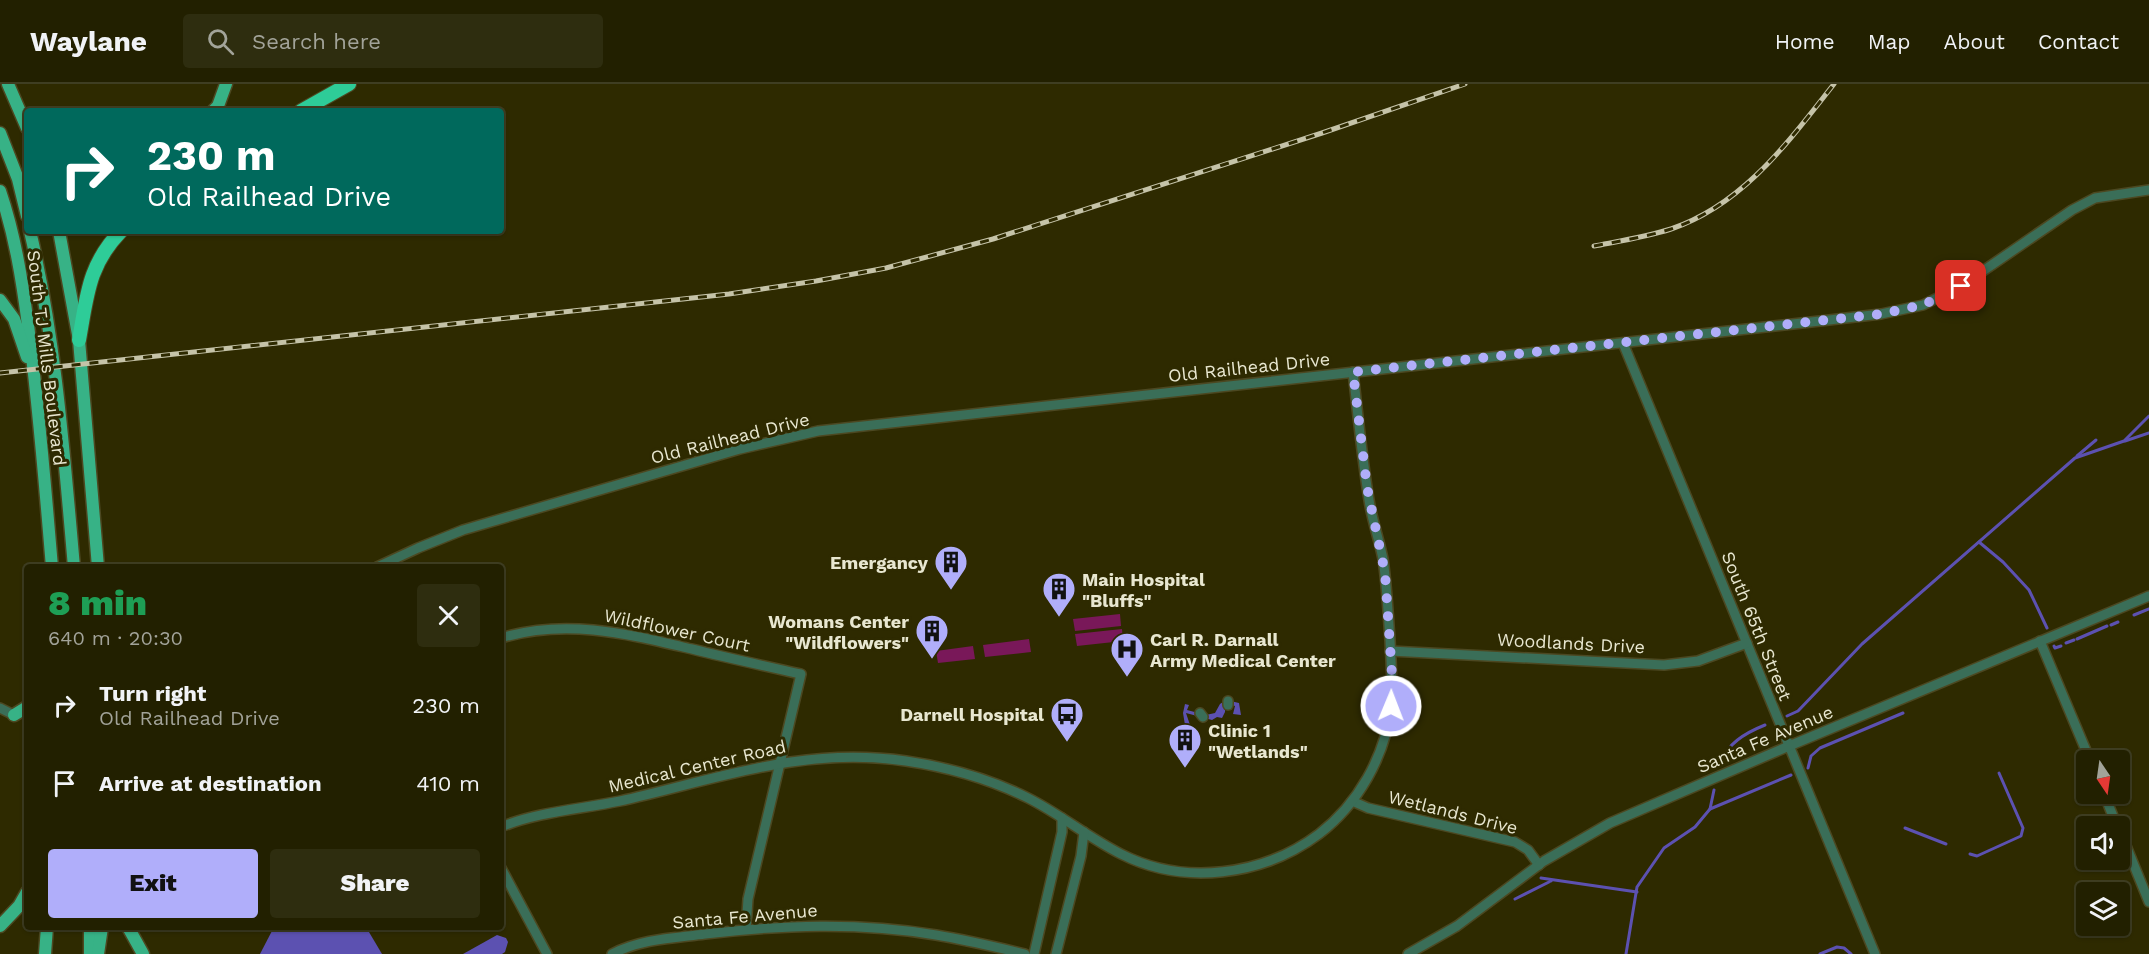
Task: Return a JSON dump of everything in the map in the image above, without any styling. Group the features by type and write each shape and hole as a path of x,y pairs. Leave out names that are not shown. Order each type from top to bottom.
{"highway":[{"path":"306,108 349,84"},
{"path":"79,340 87,291 95,266 107,245 118,234"}],"main road":[{"path":"8,84 24,115"},
{"path":"216,108 226,84"},
{"path":"0,133 18,179 24,204"},
{"name":"South TJ Mills Boulevard","path":"0,191 10,221 37,387 52,564"},
{"name":"South TJ Mills Boulevard","path":"31,234 41,275 58,393 74,564"},
{"name":"South TJ Mills Boulevard","path":"60,234 79,340 98,564"},
{"path":"0,300 14,318 37,387"},
{"path":"14,716 24,709"},
{"path":"14,716 24,720"},
{"path":"0,926 19,906 24,897"},
{"path":"45,954 47,930"},
{"path":"90,930 90,954"},
{"path":"98,954 102,930"},
{"path":"130,930 143,954"}],"street":[{"name":"Old Railhead Drive","path":"383,564 463,530 790,436 1881,314 1923,305 1961,286 2072,210 2095,198 2149,190"},
{"name":"South 65th Street","path":"1623,343 1875,954"},
{"name":"Medical Center Road","path":"504,826 523,819 642,796 780,763 842,757 922,764 944,768 1002,786 1032,800 1117,852 1152,866 1180,872 1227,871 1252,866 1288,853 1324,830 1352,801 1376,761 1388,722 1392,693 1385,573 1367,487 1353,372"},
{"name":"Santa Fe Avenue","path":"1412,953 1459,924 1539,865 1610,823 2149,596"},
{"name":"Wildflower Court","path":"504,637 557,628 609,631 801,674 748,899 746,930"},
{"path":"2040,641 2086,750"},
{"name":"Woodlands Drive","path":"1390,651 1664,665 1698,661 1747,643"},
{"path":"0,708 14,716"},
{"name":"Wetlands Drive","path":"1352,801 1368,808 1515,842 1528,850 1539,865"},
{"path":"1034,954 1062,832 1062,818"},
{"path":"1056,954 1082,856 1084,832"},
{"path":"2130,855 2149,902"},
{"path":"504,874 547,954"},
{"name":"Santa Fe Avenue","path":"612,954 645,942 746,930 813,926 935,934 1025,954"}],"shaded area":[{"path":"1120,614 1121,626 1075,631 1073,619"},
{"path":"1122,629 1123,641 1077,646 1075,634"},
{"path":"1029,639 1031,652 985,657 983,645"},
{"path":"973,646 975,659 938,663 936,651"},
{"path":"1226,700 1239,703 1241,715 1233,714 1235,706 1229,704 1225,706 1222,718 1217,717 1212,720 1186,713 1191,728 1180,729 1185,725 1183,713 1185,704 1189,705 1187,710 1206,715 1215,713 1220,704"},
{"path":"272,930 368,930 382,954 260,954"},
{"path":"497,935 506,938 508,942 502,954 463,954"}],"waterway":[{"path":"1787,716 1798,711 1862,644 2075,458 2124,441 2149,416"},
{"path":"2125,441 2149,433"},
{"path":"2077,456 2096,440"},
{"path":"1979,542 2003,562 2029,590 2047,628"},
{"path":"2134,615 2149,609"},
{"path":"2111,625 2118,622"},
{"path":"2077,639 2107,626"},
{"path":"2066,643 2074,640"},
{"path":"2054,646 2055,648 2061,646"},
{"path":"1808,768 1811,756 1820,748 1903,713"},
{"path":"1724,758 1735,742 1765,725"},
{"path":"1970,854 1977,856 2021,836 2023,828 1999,773"},
{"path":"1710,809 1791,775"},
{"path":"1626,954 1637,887 1664,848 1695,827 1710,809 1714,790"},
{"path":"1905,828 1946,844"},
{"path":"1541,878 1637,892"},
{"path":"1515,899 1551,881"},
{"path":"1820,954 1837,947 1844,948 1851,954"}],"railway":[{"path":"0,373 729,294 886,268 993,239 1322,133 1465,84"},
{"path":"1594,246 1671,229 1721,204 1763,169 1834,84"}],"place":[{"name":"Emergancy","path":"951,591"},
{"name":"Main Hospital \"Bluffs\"","path":"1059,618"},
{"name":"Womans Center \"Wildflowers\"","path":"932,660"},
{"name":"Carl R. Darnall Army Medical Center","path":"1127,678"},
{"name":"Darnell Hospital","path":"1067,743"},
{"name":"Clinic 1 \"Wetlands\"","path":"1185,769"}],"route":[{"path":"1391,706 1392,675 1385,573 1370,506 1353,372 1881,314 1923,305 1961,286"}]}
